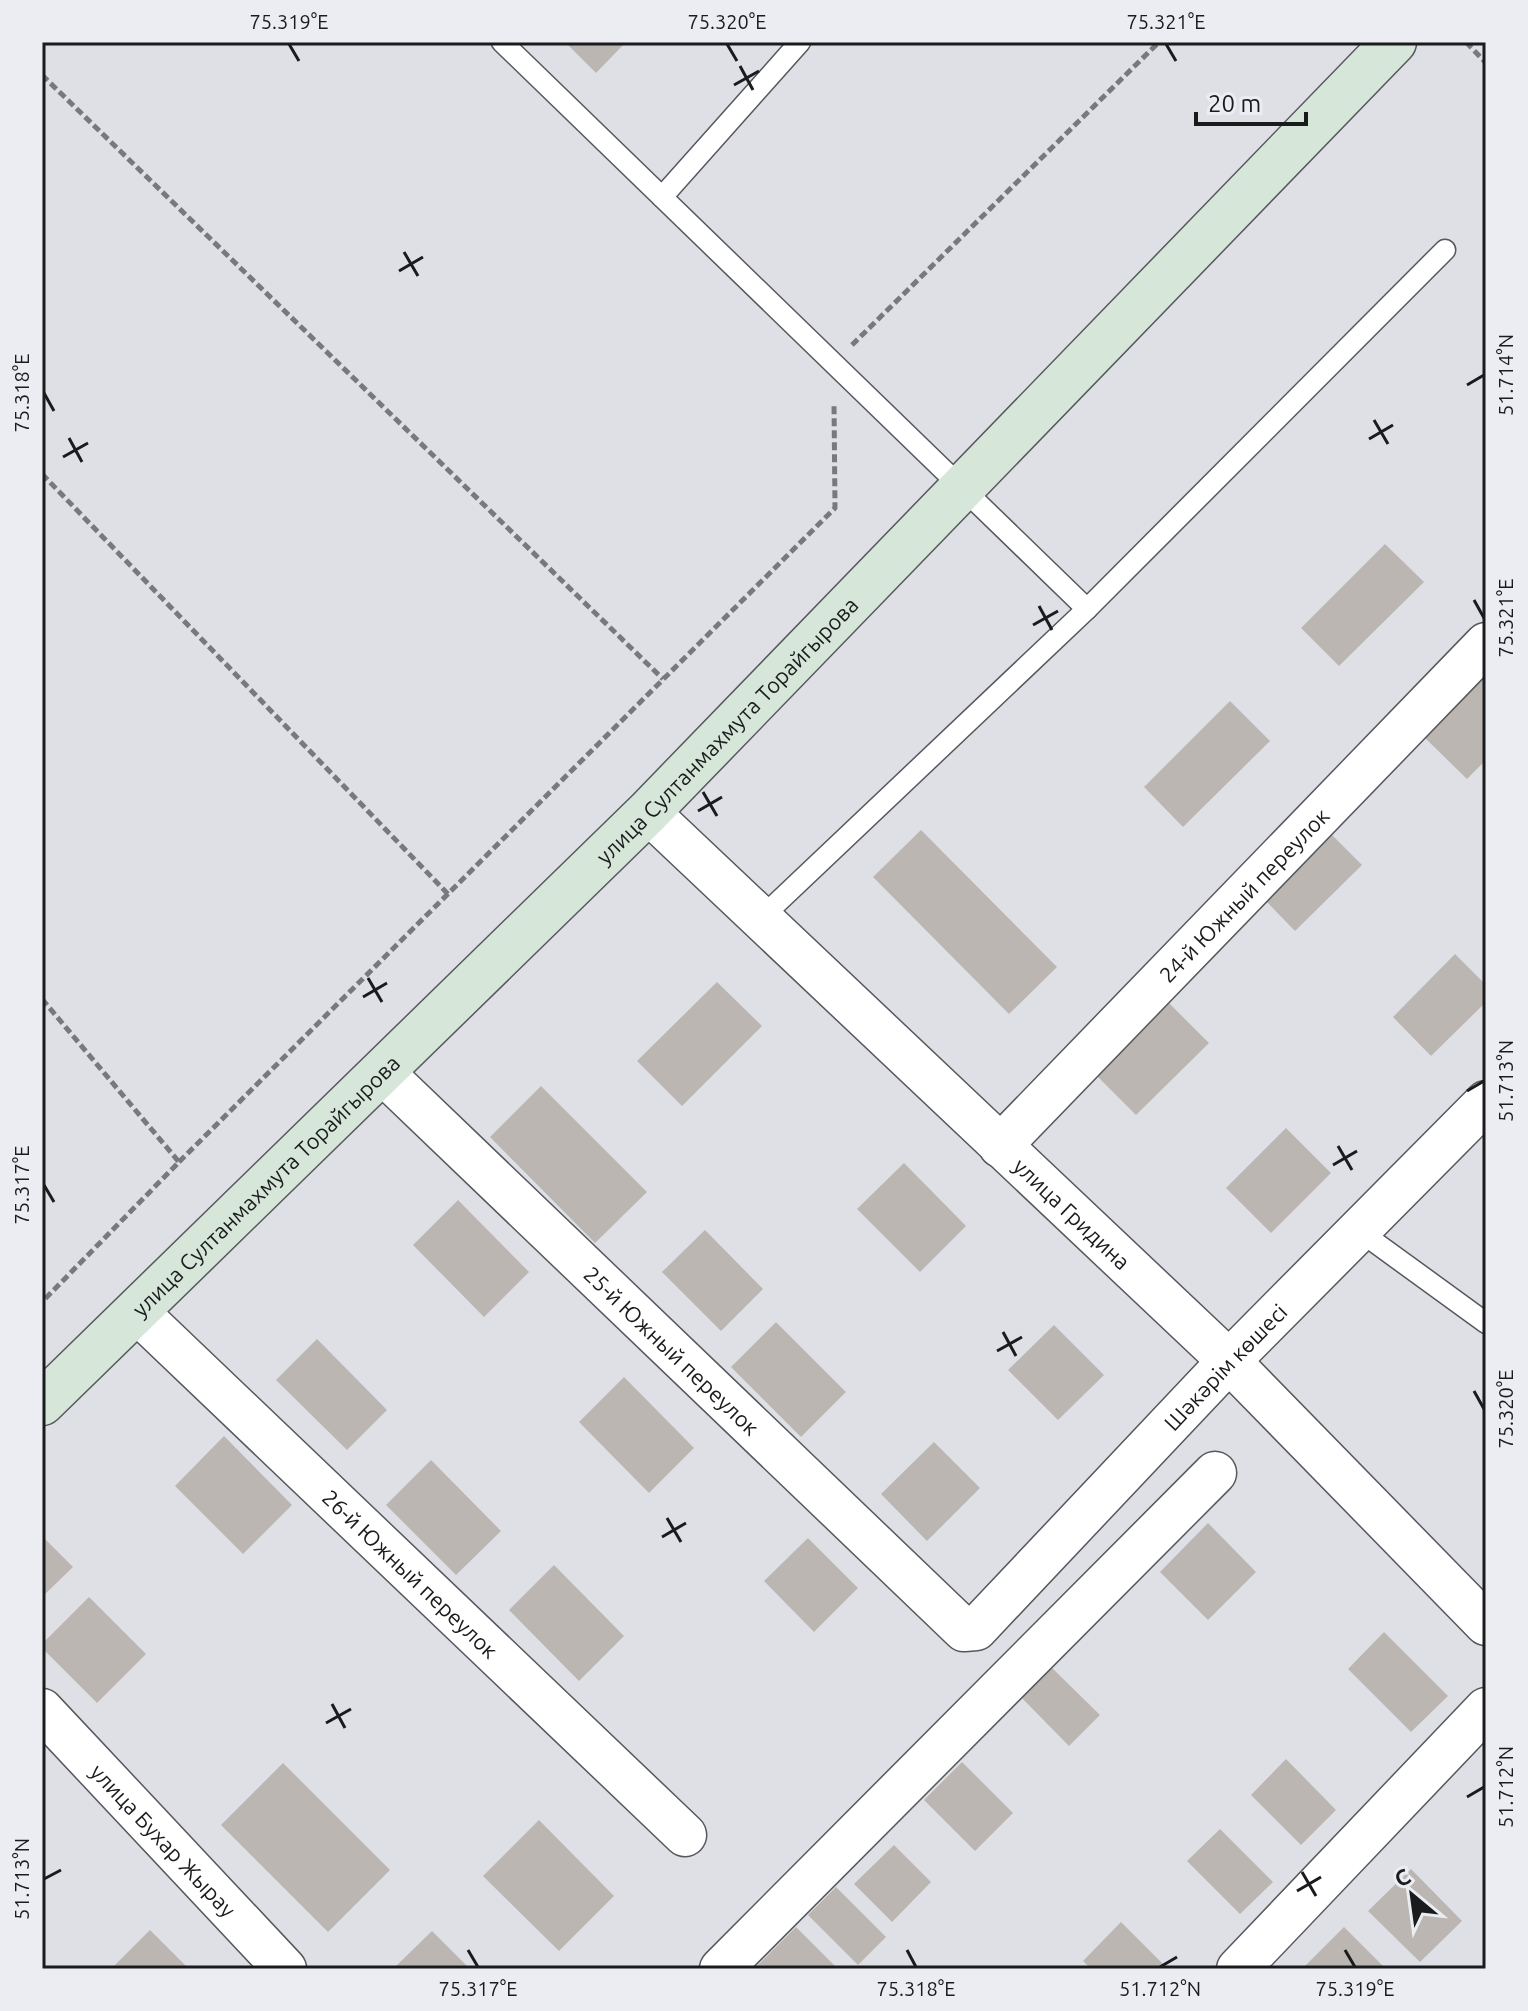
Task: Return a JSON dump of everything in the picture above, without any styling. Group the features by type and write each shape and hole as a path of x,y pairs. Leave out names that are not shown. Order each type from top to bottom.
{"main road":[{"name":"улица Султанмахмута Торайгырова","path":"42,1403 648,812 1394,42"}],"street":[{"name":"24-й Южный переулок","path":"1000,1146 1486,644"},
{"name":"улица Гридина","path":"648,812 1229,1361 1486,1624"},
{"name":"25-й Южный переулок","path":"382,1072 964,1630"},
{"name":"Шәкәрім көшесі","path":"964,1630 976,1629 1229,1361 1486,1102"},
{"name":"26-й Южный переулок","path":"136,1311 685,1835"},
{"path":"721,1969 1215,1473"},
{"path":"1238,1969 1486,1709"},
{"name":"улица Бухар Жырау","path":"42,1710 285,1969"}],"lane":[{"path":"502,42 1087,609"},
{"path":"662,197 800,42"},
{"path":"760,919 1087,609 1445,250"},
{"path":"1358,1230 1486,1323"}],"path":[{"path":"42,1302 835,508 834,363 1159,42"},
{"path":"1466,42 1486,63"},
{"path":"42,75 663,679"},
{"path":"42,474 448,894"},
{"path":"42,999 179,1162"}],"building":[{"path":"565,42 626,42 596,73"},
{"path":"1385,544 1424,582 1339,666 1301,628"},
{"path":"1486,672 1486,760 1467,779 1422,735"},
{"path":"1230,701 1270,741 1183,827 1144,787"},
{"path":"1326,829 1362,865 1295,931 1260,895"},
{"path":"921,830 1057,967 1009,1014 873,877"},
{"path":"1455,954 1486,985 1486,1002 1431,1056 1393,1017"},
{"path":"717,982 762,1026 682,1106 637,1061"},
{"path":"1169,1003 1209,1043 1136,1115 1096,1075"},
{"path":"541,1086 647,1192 595,1243 490,1137"},
{"path":"1286,1128 1331,1173 1271,1233 1226,1188"},
{"path":"904,1163 966,1226 920,1272 857,1209"},
{"path":"458,1200 529,1272 484,1317 413,1245"},
{"path":"705,1230 763,1289 721,1331 662,1272"},
{"path":"776,1322 846,1392 801,1437 731,1367"},
{"path":"1054,1325 1104,1375 1058,1420 1008,1370"},
{"path":"317,1339 387,1410 347,1450 276,1380"},
{"path":"624,1377 694,1448 649,1493 579,1422"},
{"path":"224,1436 292,1505 243,1554 175,1486"},
{"path":"934,1442 980,1488 927,1541 881,1494"},
{"path":"431,1460 501,1531 456,1575 386,1505"},
{"path":"1208,1523 1256,1572 1208,1620 1160,1572"},
{"path":"42,1536 73,1567 42,1597"},
{"path":"808,1538 858,1588 814,1632 764,1581"},
{"path":"554,1565 624,1636 579,1681 509,1610"},
{"path":"89,1597 146,1654 97,1703 42,1648 42,1644"},
{"path":"1384,1632 1448,1696 1411,1732 1348,1669"},
{"path":"1048,1664 1100,1715 1069,1746 1018,1694"},
{"path":"1286,1759 1336,1810 1301,1845 1251,1795"},
{"path":"962,1762 1013,1813 975,1851 924,1800"},
{"path":"283,1763 390,1870 328,1932 221,1825"},
{"path":"539,1820 614,1896 559,1951 483,1876"},
{"path":"1220,1829 1273,1882 1240,1914 1187,1861"},
{"path":"894,1845 931,1882 892,1922 854,1884"},
{"path":"1411,1869 1462,1921 1420,1962 1368,1911"},
{"path":"836,1887 886,1937 858,1965 808,1915"},
{"path":"1121,1922 1168,1969 1091,1969 1083,1961"},
{"path":"796,1927 838,1969 754,1969"},
{"path":"1344,1927 1386,1969 1302,1969"},
{"path":"150,1930 189,1969 113,1967"},
{"path":"432,1931 470,1969 393,1969"}]}
